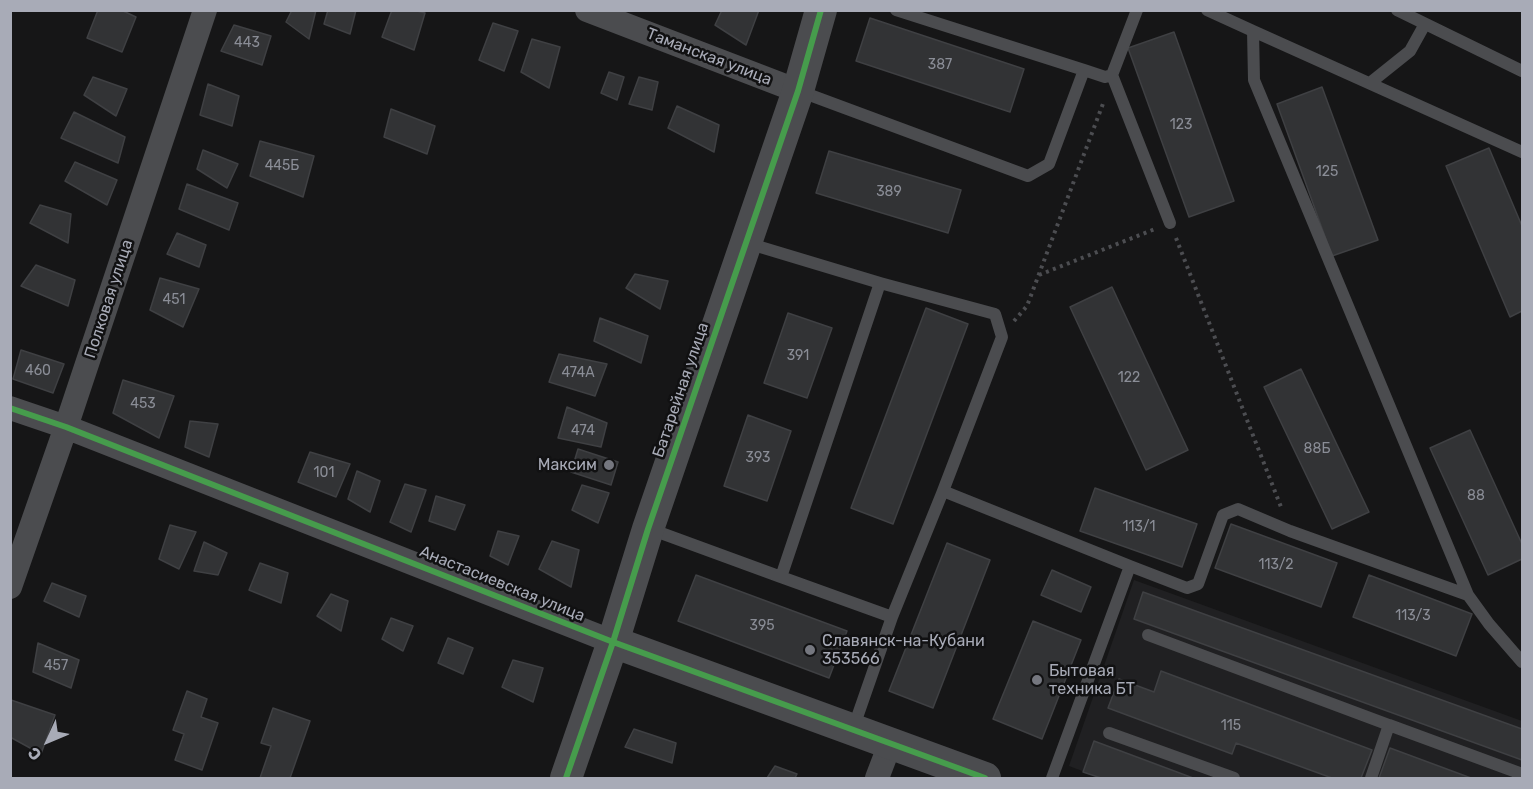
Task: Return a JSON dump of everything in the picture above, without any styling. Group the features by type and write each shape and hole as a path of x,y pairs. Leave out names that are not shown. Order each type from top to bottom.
{"street":[{"name":"Полковая улица","path":"10,587 66,427 205,10"},
{"name":"Таманская улица","path":"587,10 798,91"},
{"name":"Батарейная улица","path":"566,778 613,642 648,529 798,91 821,10"},
{"name":"Анастасиевская улица","path":"10,408 66,427 613,642 985,778"},
{"path":"877,778 890,744"}],"lane":[{"path":"896,10 1108,76"},
{"path":"1137,10 1108,76 1170,223"},
{"path":"1397,10 1522,71"},
{"path":"1210,11 1522,152"},
{"path":"1370,83 1410,51 1425,24"},
{"path":"1253,31 1254,80 1468,595 1489,624 1522,662"},
{"path":"798,91 1028,176 1049,164 1084,70"},
{"path":"746,243 995,314 1002,337 892,617 852,730"},
{"path":"781,577 880,283"},
{"path":"943,491 1187,588 1198,584 1223,515 1238,509 1290,531 1468,595"},
{"path":"648,529 892,617"},
{"path":"1052,778 1130,566"},
{"path":"1148,635 1522,774"},
{"path":"1371,778 1389,725"},
{"path":"1109,733 1234,778"}],"path":[{"path":"1002,337 1027,306 1104,101 1108,76"},
{"path":"1039,275 1170,223 1290,531"}],"shaded area":[{"path":"1134,580 1522,721 1522,778 1101,778 1069,766"}],"building":[{"path":"98,10 121,10 136,17 122,52 87,38"},
{"path":"292,10 316,10 309,39 286,22"},
{"path":"328,10 356,10 350,34 324,24"},
{"path":"392,10 413,10 425,13 414,50 382,37"},
{"path":"722,10 759,10 746,45 715,25"},
{"path":"870,18 1024,69 1010,112 856,61"},
{"path":"493,23 518,31 504,71 479,60"},
{"path":"234,25 271,36 262,65 221,51"},
{"path":"1174,32 1234,201 1189,217 1128,48"},
{"path":"532,39 560,47 549,88 521,72"},
{"path":"609,72 624,77 617,100 601,93"},
{"path":"93,77 127,89 116,116 84,95"},
{"path":"639,77 658,82 652,110 629,104"},
{"path":"208,84 239,96 232,126 200,115"},
{"path":"1322,87 1378,240 1332,256 1277,104"},
{"path":"677,106 719,125 714,152 668,128"},
{"path":"391,109 435,126 427,154 384,137"},
{"path":"74,112 125,137 118,163 61,138"},
{"path":"260,141 314,156 303,197 250,176"},
{"path":"1489,148 1522,226 1522,311 1510,317 1446,166"},
{"path":"203,150 238,164 227,188 197,169"},
{"path":"829,151 961,190 948,233 816,193"},
{"path":"75,162 117,180 107,205 65,181"},
{"path":"187,184 238,203 229,230 179,209"},
{"path":"40,205 71,214 68,243 30,223"},
{"path":"177,233 206,245 199,267 167,254"},
{"path":"36,265 75,280 68,306 21,286"},
{"path":"635,274 668,281 660,309 626,288"},
{"path":"160,278 199,289 183,327 150,310"},
{"path":"1112,287 1188,450 1146,470 1070,307"},
{"path":"926,308 968,324 893,524 851,508"},
{"path":"788,313 832,328 807,398 764,383"},
{"path":"600,318 648,336 641,363 594,341"},
{"path":"21,350 64,364 53,393 13,379"},
{"path":"559,354 607,364 595,396 549,382"},
{"path":"1301,369 1369,512 1332,529 1264,387"},
{"path":"123,380 174,396 159,438 113,413"},
{"path":"567,407 607,423 601,447 558,438"},
{"path":"748,415 791,431 767,501 724,486"},
{"path":"190,421 218,424 209,457 185,447"},
{"path":"1470,430 1522,544 1522,559 1488,575 1430,448"},
{"path":"578,449 618,462 611,485 571,472"},
{"path":"310,452 350,464 336,497 298,482"},
{"path":"357,471 380,481 370,512 348,499"},
{"path":"405,484 426,490 411,532 390,522"},
{"path":"582,485 609,493 598,523 572,510"},
{"path":"1095,488 1197,524 1182,567 1080,531"},
{"path":"436,496 465,505 455,530 429,521"},
{"path":"1231,524 1337,563 1321,607 1215,568"},
{"path":"170,525 196,532 179,569 159,559"},
{"path":"498,531 519,536 508,565 490,556"},
{"path":"552,541 579,550 571,587 539,569"},
{"path":"204,542 227,553 218,575 194,571"},
{"path":"947,543 990,560 933,708 889,691"},
{"path":"260,563 288,573 281,603 249,590"},
{"path":"1052,570 1091,587 1081,612 1041,595"},
{"path":"696,575 847,631 829,678 678,621"},
{"path":"1369,575 1472,614 1456,656 1353,617"},
{"path":"52,583 86,596 79,617 44,601"},
{"path":"1143,592 1522,729 1522,760 1134,619"},
{"path":"331,594 348,601 341,631 317,616"},
{"path":"391,618 413,626 403,651 382,639"},
{"name":"Бытовая техника БТ","path":"1033,621 1081,640 1042,739 993,719"},
{"path":"448,638 473,648 463,674 438,663"},
{"path":"38,643 79,660 71,688 33,672"},
{"path":"513,660 543,668 533,702 502,687"},
{"path":"1161,671 1372,750 1361,778 1332,778 1236,743 1232,754 1108,708 1119,679 1154,692"},
{"path":"187,691 207,699 201,717 218,723 202,770 175,760 184,734 173,730"},
{"path":"11,700 55,715 41,754 10,737"},
{"path":"273,708 310,721 290,778 260,778 271,746 261,743"},
{"path":"634,729 676,743 672,763 625,747"},
{"path":"1094,741 1193,778 1101,778 1083,772"},
{"path":"1390,748 1471,778 1379,778"},
{"path":"775,766 797,774 795,778 767,778"}],"cycle path":[{"path":"566,778 613,642 648,529 798,91 821,10"},
{"path":"10,408 66,427 613,642 985,778"}],"place":[{"name":"Максим","path":"609,465"},
{"name":"Славянск-на-Кубани 353566","path":"810,650"},
{"name":"Бытовая техника БТ","path":"1037,680"}]}
